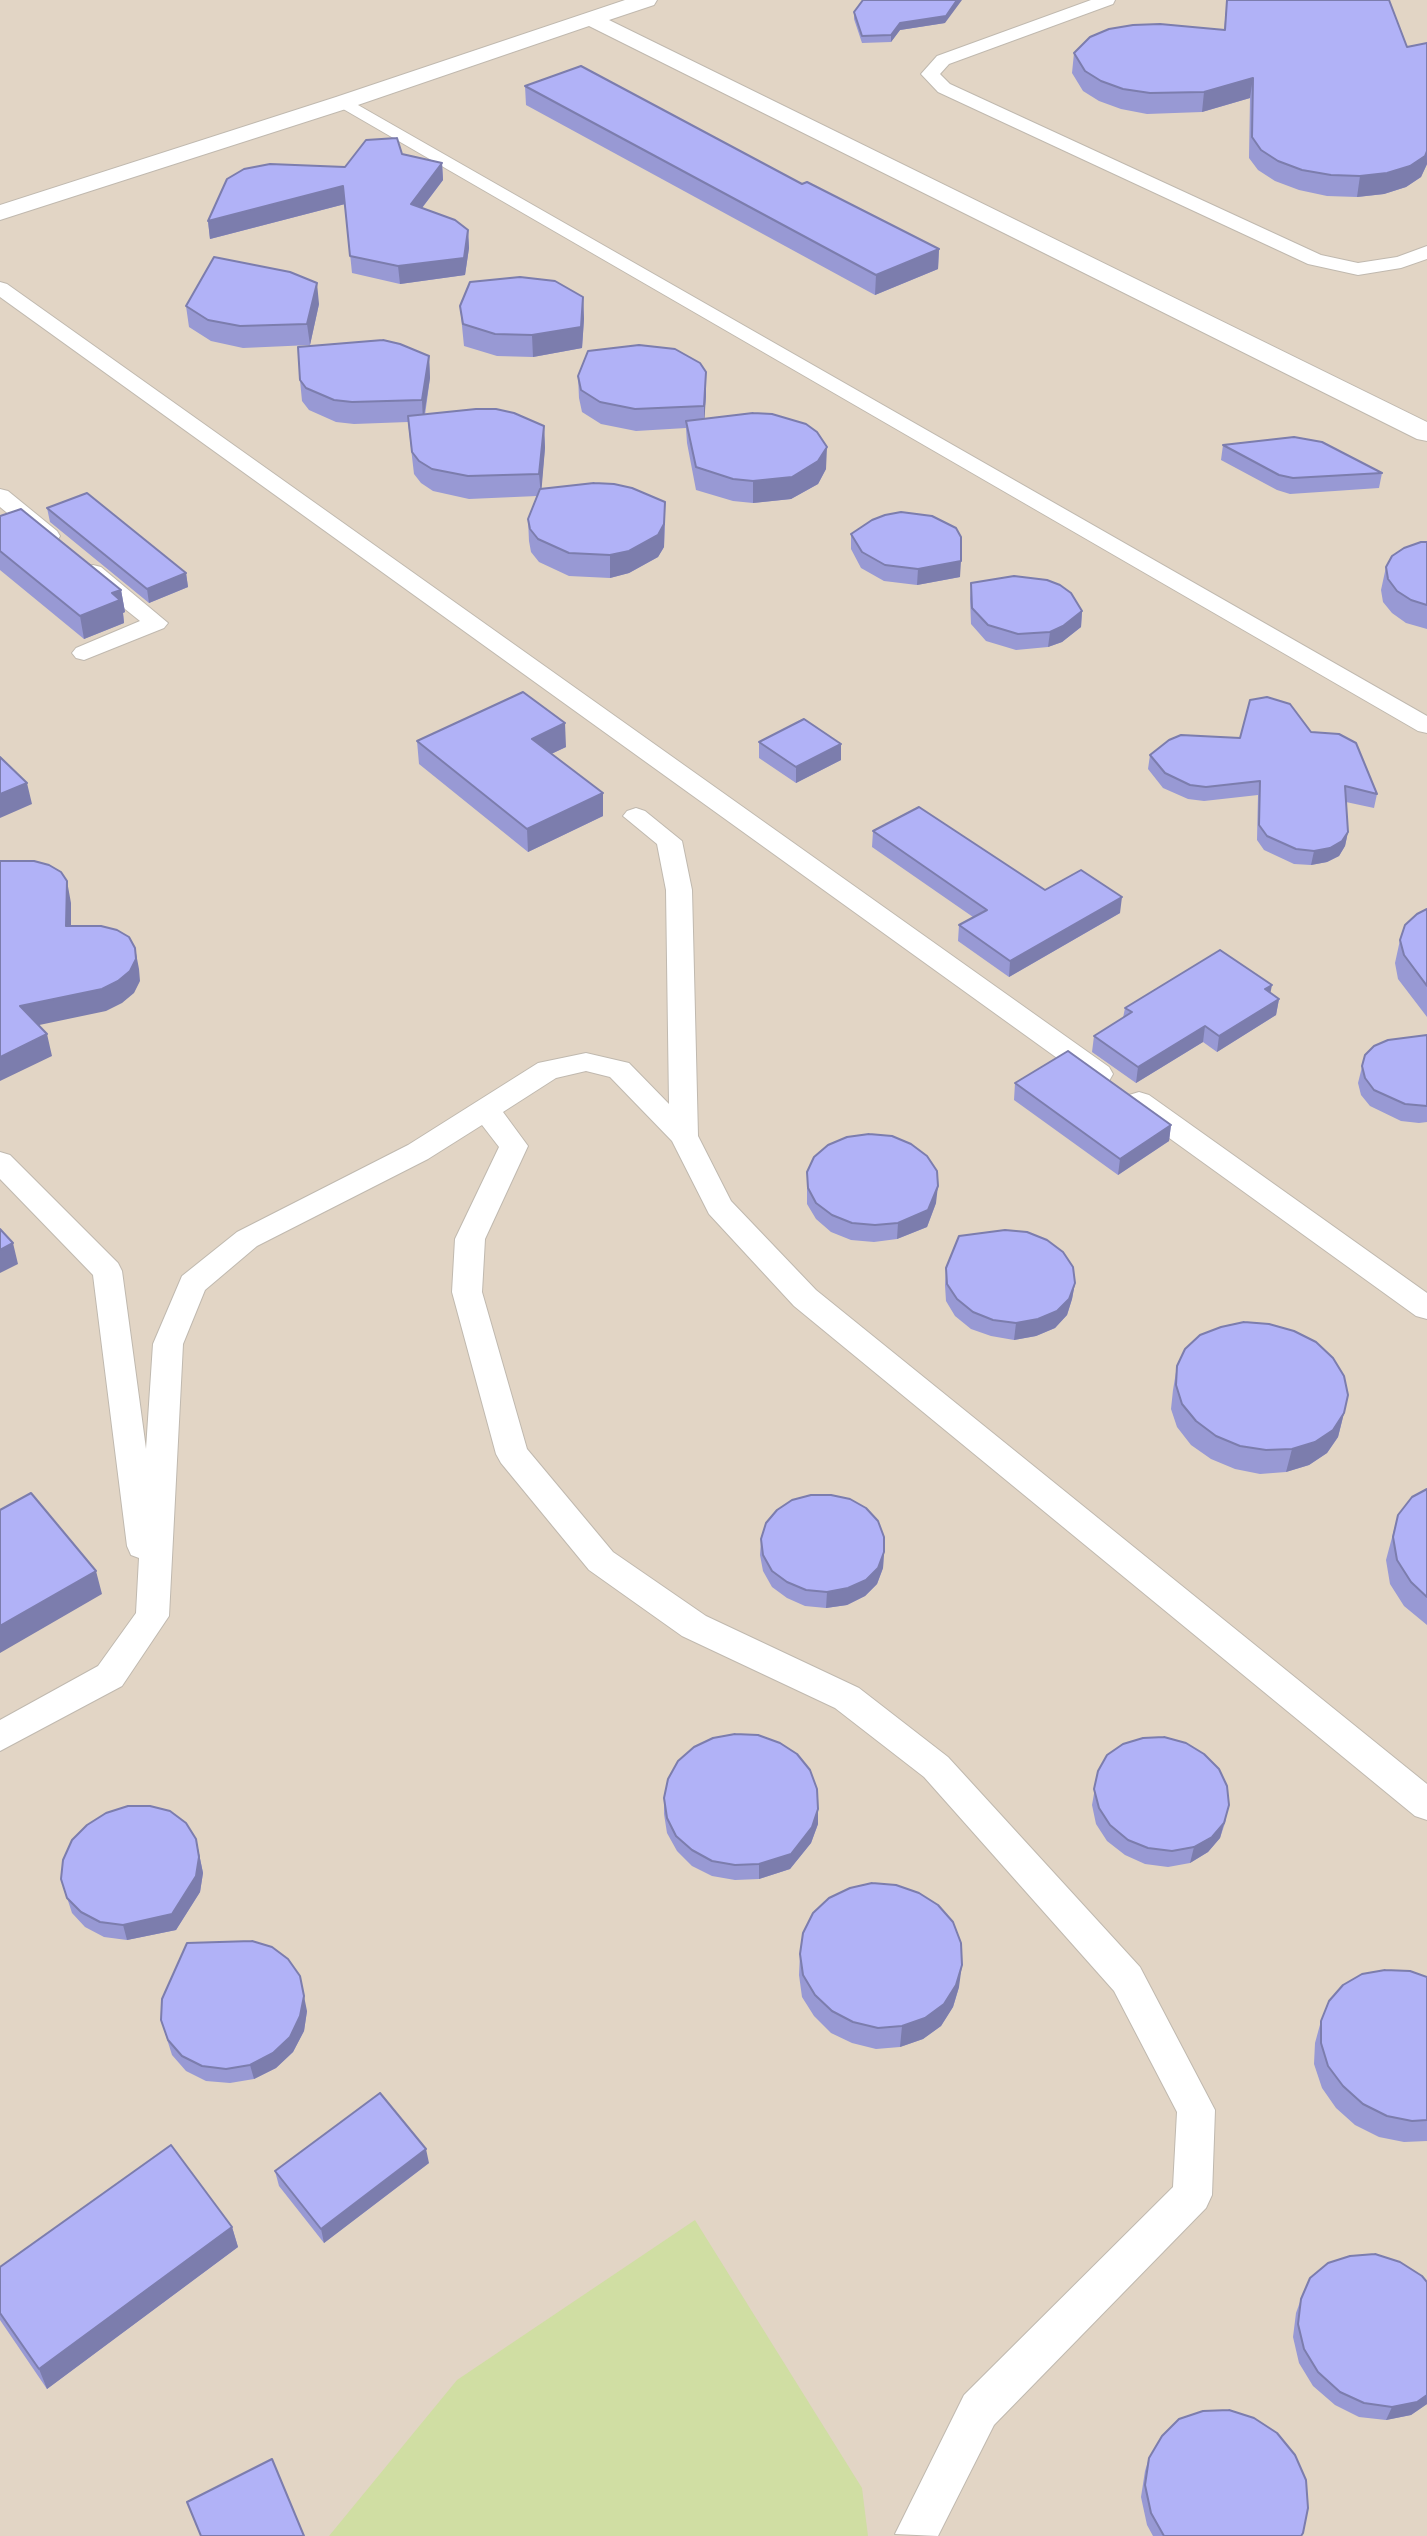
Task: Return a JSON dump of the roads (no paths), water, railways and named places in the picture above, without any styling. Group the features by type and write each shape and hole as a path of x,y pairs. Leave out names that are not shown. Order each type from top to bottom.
{"street":[{"path":"0,213 344,102 646,0"},
{"path":"591,19 1427,433"}],"lane":[{"path":"1107,0 943,60 930,74 944,88 1315,260 1358,269 1401,262 1427,252"},
{"path":"344,102 1427,726"},
{"path":"0,288 1427,1307"},
{"path":"0,496 156,623 83,653"},
{"path":"636,816 669,841 679,890 684,1136"},
{"path":"0,1737 110,1676 152,1616 168,1344 194,1284 247,1239 418,1152 548,1070 586,1062 619,1070 684,1136 719,1207 805,1298 1427,1805"},
{"path":"486,1110 514,1146 470,1239 467,1292 512,1454 601,1561 694,1626 847,1699 936,1767 1127,1979 1196,2110 1192,2195 979,2410 916,2534"},
{"path":"0,1162 107,1271 152,1616"}]}
